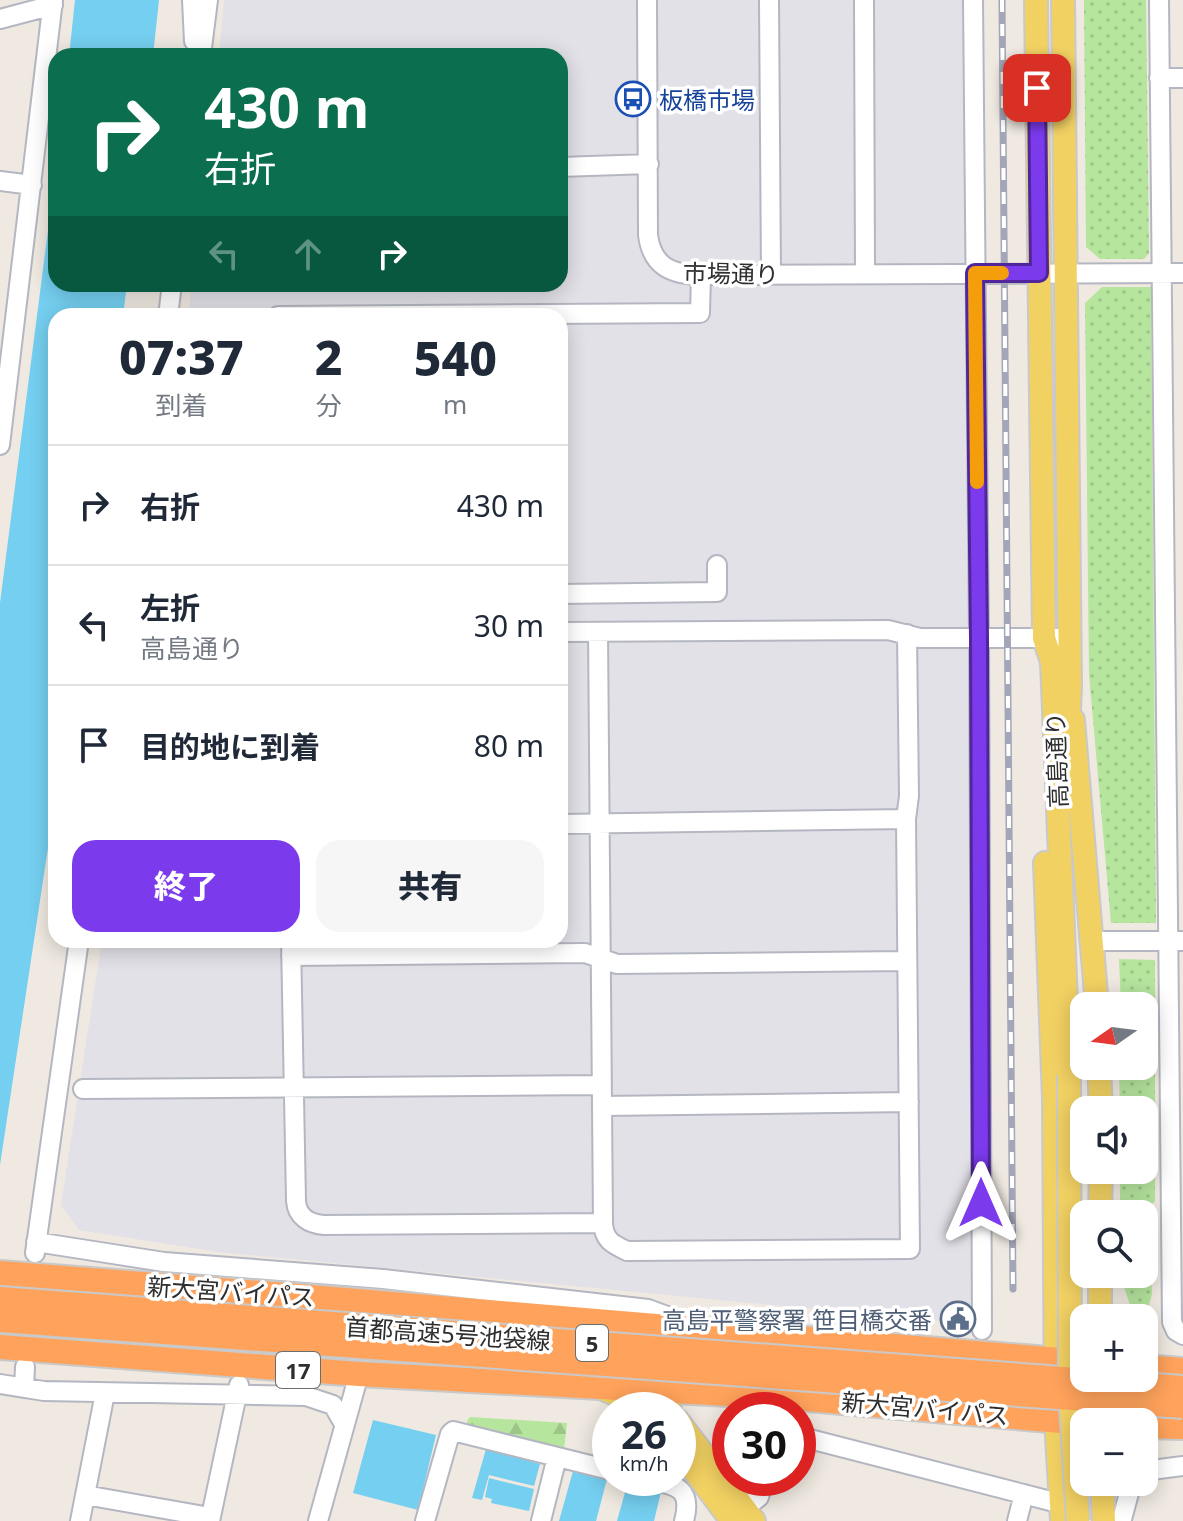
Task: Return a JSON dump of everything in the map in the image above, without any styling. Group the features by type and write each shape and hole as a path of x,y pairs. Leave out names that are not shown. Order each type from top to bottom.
{"highway":[{"name":"新大宮バイパス","path":"10,1274 1070,1361"},
{"name":"首都高速5号池袋線","path":"0,1299 1183,1388"},
{"name":"首都高速5号池袋線","path":"0,1320 1183,1406"},
{"name":"新大宮バイパス","path":"0,1347 359,1374 597,1385 622,1392"},
{"path":"1158,1368 1183,1370"},
{"name":"新大宮バイパス","path":"816,1405 1070,1422"},
{"path":"1158,1426 1183,1427"}],"main road":[{"name":"高島通り","path":"1036,0 1044,638 1052,662 1076,992"},
{"name":"高島通り","path":"1063,0 1070,686 1065,792 1077,992"},
{"path":"1044,638 1039,662 1054,1099 1056,1420 1062,1512"},
{"path":"1070,686 1096,992"},
{"name":"高島通り","path":"1081,1408 1082,1080"},
{"name":"高島通り","path":"1078,1521 1070,1391 1082,1080"},
{"path":"571,1319 603,1335 625,1354 644,1392"},
{"path":"696,1447 744,1517"},
{"path":"696,1468 744,1517"},
{"path":"1095,1496 1109,1519"},
{"path":"1105,1496 1109,1519"}],"street":[{"path":"192,0 194,48"},
{"path":"202,48 208,0"},
{"name":"市場通り","path":"647,0 648,235 653,254 670,271 701,275 1183,273"},
{"path":"769,0 771,275"},
{"path":"864,0 865,273"},
{"path":"973,0 982,1330"},
{"path":"1159,0 1163,494 1174,542 1176,1155 1172,1322 1176,1331 1183,1335"},
{"path":"0,19 53,3 0,445"},
{"path":"1159,78 1183,78"},
{"path":"568,167 649,164"},
{"path":"0,181 32,185"},
{"path":"568,314 700,313 701,275"},
{"path":"1163,494 1183,494"},
{"path":"568,594 717,592 717,565"},
{"path":"568,632 888,630 920,638 1069,638"},
{"path":"598,632 603,1233 608,1241 627,1251 910,1249 906,961 906,819 909,796 907,634"},
{"path":"568,824 906,819"},
{"path":"1091,941 1175,941"},
{"path":"78,948 35,1248 258,1273 383,1279 648,1309 704,1330"},
{"path":"603,1223 324,1225 310,1222 302,1216 297,1207 291,948 585,953 617,964 906,961"},
{"path":"83,1089 602,1085"},
{"path":"602,1106 909,1102"},
{"path":"24,1388 25,1367"},
{"path":"318,1521 359,1374"},
{"path":"0,1384 105,1393 238,1389 311,1397 333,1405 344,1424"},
{"path":"85,1495 210,1519 238,1389"},
{"path":"80,1521 105,1393"},
{"path":"425,1521 453,1431 592,1466"},
{"path":"816,1441 1024,1494 1062,1512"},
{"path":"541,1521 557,1457"},
{"path":"1158,1469 1183,1466"},
{"path":"1017,1521 1024,1494"},
{"path":"684,1496 688,1507 684,1521"},
{"path":"744,1517 759,1496"},
{"path":"1109,1519 1123,1496"}],"shaded area":[{"path":"224,0 964,0 975,1319 972,1324 218,1252 79,1230 61,1205 101,948 568,948 568,308 189,308 191,292 568,292 568,48 220,48"}],"green space":[{"path":"1084,0 1146,0 1149,253 1144,259 1100,259 1086,247"},
{"path":"1102,287 1151,287 1156,923 1111,923 1089,674 1085,303"},
{"path":"1119,959 1155,960 1155,992 1120,992"},
{"path":"1119,1080 1155,1080 1155,1096 1120,1096"},
{"path":"1120,1184 1155,1184 1155,1200 1120,1200"},
{"path":"1124,1288 1152,1288 1149,1304 1130,1304"},
{"path":"470,1417 567,1423 564,1449 469,1429 467,1421"}],"water":[{"path":"75,0 159,0 154,48 70,48"},
{"path":"48,230 48,292 126,292 124,308 48,308 48,848 0,1165 0,603"},
{"path":"373,1420 436,1435 418,1510 353,1493"},
{"path":"486,1449 540,1464 534,1486 489,1475 482,1500 472,1498"},
{"path":"573,1471 592,1475 592,1496 603,1496 596,1521 559,1521"},
{"path":"489,1478 534,1489 529,1511 491,1503 492,1499 485,1497"},
{"path":"624,1496 660,1496 654,1521 617,1521"}],"railway":[{"path":"1002,0 1013,1289"}],"slow traffic":[{"path":"977,482 975,273 1002,273"}],"place":[{"name":"板橋市場","path":"633,99"},
{"name":"高島平警察署 笹目橋交番","path":"958,1319"}],"route":[{"path":"981,1203 975,273 1039,273 1037,88"}]}
